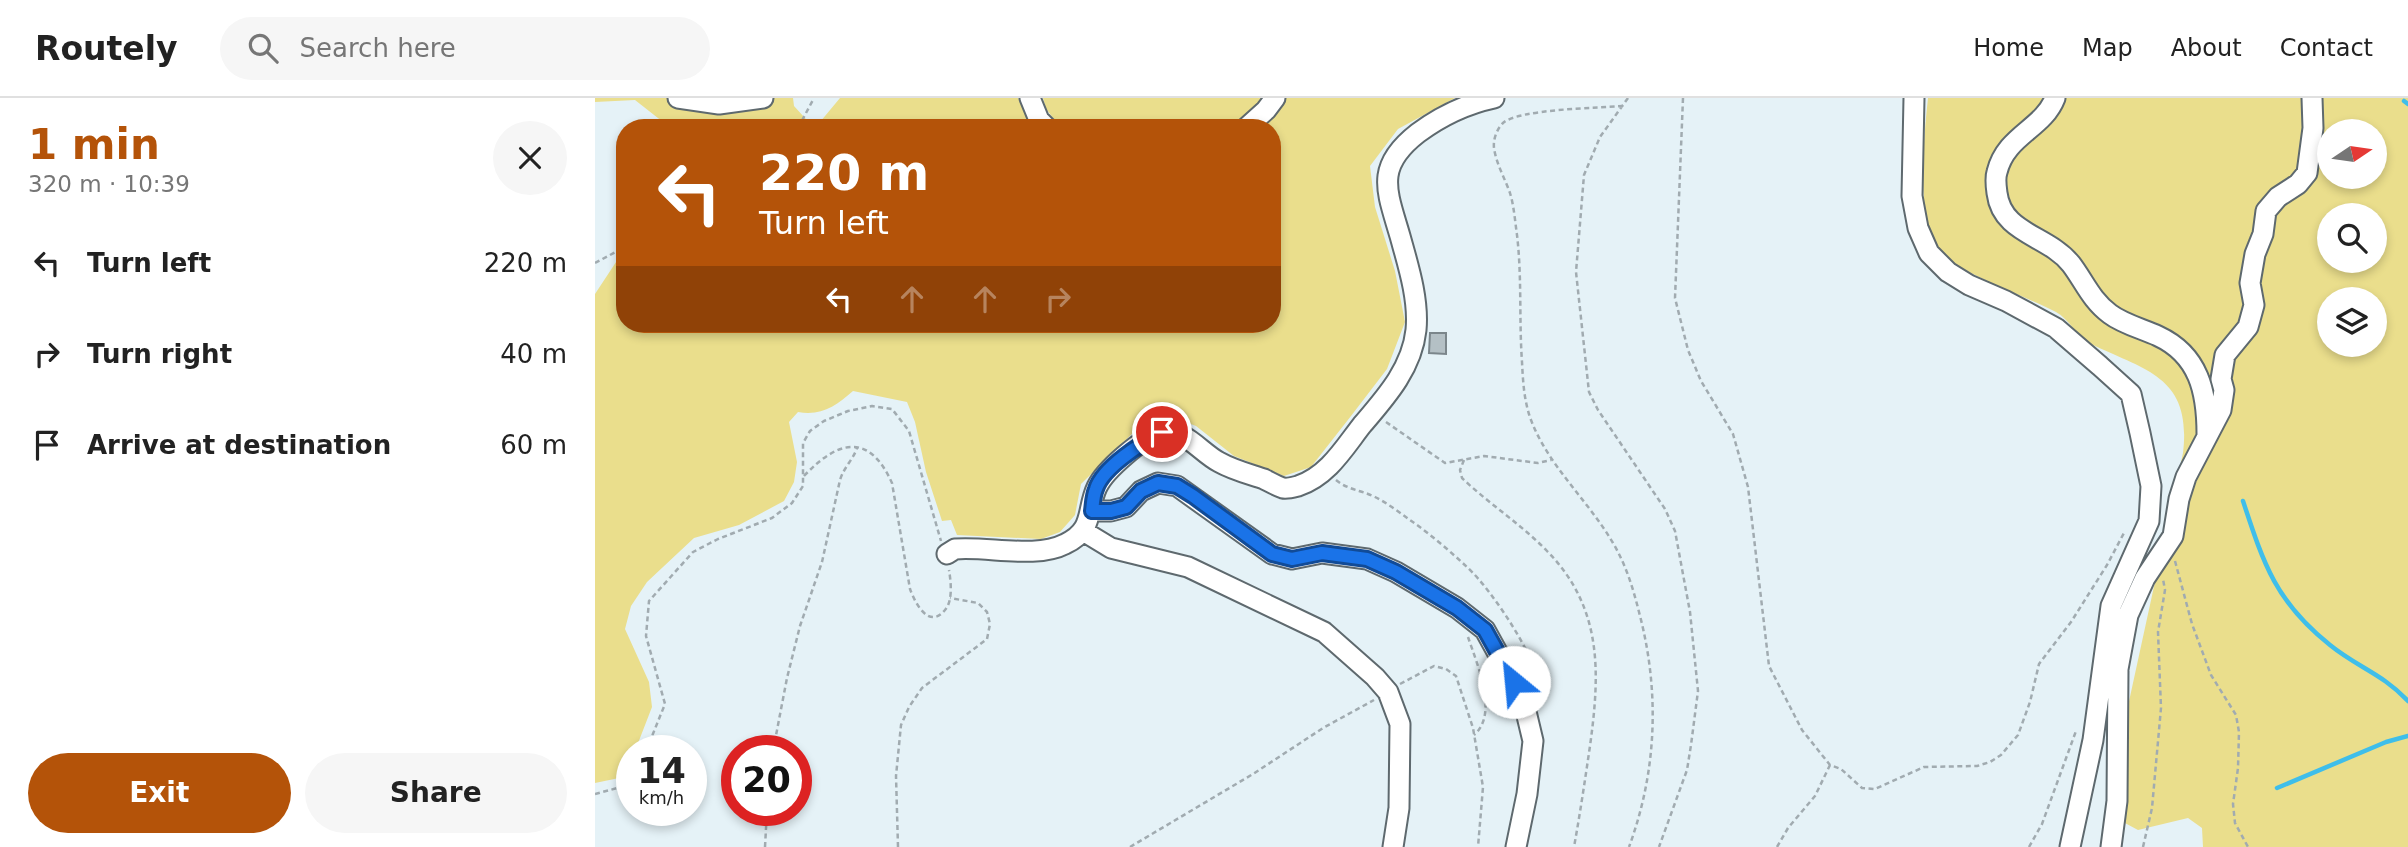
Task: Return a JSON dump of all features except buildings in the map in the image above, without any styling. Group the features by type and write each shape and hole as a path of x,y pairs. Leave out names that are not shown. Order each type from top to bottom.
{"street":[{"path":"678,98 719,104 763,98"},
{"path":"1030,98 1039,119"},
{"path":"1256,119 1275,98"},
{"path":"947,554 955,548 1043,550 1065,545 1083,531 1092,511 1096,488 1105,474 1142,443 1162,432 1179,433 1219,462 1285,489 1300,485 1328,468 1391,391 1408,361 1416,331 1415,303 1389,204 1388,176 1393,158 1406,143 1432,122 1471,103 1494,98"},
{"path":"1914,98 1912,196 1918,228 1929,253 1948,272 1969,285 2056,328 2131,394 2146,460 2151,486 2149,521 2112,606 2093,740 2070,847"},
{"path":"2055,98 2050,112 2019,136 2002,157 1996,174 1999,206 2011,223 2058,250 2072,264 2098,304 2112,316 2166,340 2188,356 2205,397 2207,435"},
{"path":"2111,847 2117,801 2118,669 2128,615 2145,578 2173,536 2179,499 2221,410 2224,390 2221,379 2225,355 2248,327 2254,305 2250,283 2266,211 2278,197 2298,184 2307,173 2313,128 2312,98"},
{"path":"1092,511 1111,511 1126,507 1141,491 1158,483 1177,486 1272,554 1292,559 1322,553 1367,559 1396,572 1457,608 1485,630 1523,699 1533,741 1527,794 1516,847"},
{"path":"1083,531 1111,548 1188,567 1324,632 1375,677 1388,692 1400,724 1399,808 1393,847"}],"path":[{"path":"803,119 814,98"},
{"path":"1628,98 1600,137 1584,176 1576,272 1589,392 1598,410 1665,509 1675,531 1690,612 1698,691 1691,745 1687,770 1659,847"},
{"path":"1683,98 1675,298 1688,350 1701,381 1733,434 1748,487 1769,666 1802,730 1830,765 1841,769 1863,788 1875,789 1924,767 1977,765 1990,762 2001,755 2018,735 2030,702 2039,664 2071,622 2131,521"},
{"path":"1623,106 1540,112 1512,118 1502,125 1494,148 1511,196 1517,237 1525,396 1530,419 1552,460 1598,519 1614,545 1631,582 1643,625 1651,672 1653,735 1647,779 1629,847"},
{"path":"595,263 616,252"},
{"path":"652,735 665,704 646,636 649,601 693,552 772,518 792,503 803,486 803,443 810,431 824,421 848,411 872,406 892,410 909,431 937,532 947,554 950,598 946,609 931,617 922,613 915,604 910,589 893,483 886,468 874,453 857,448 841,449 827,454 804,476"},
{"path":"1376,410 1380,418 1445,463 1484,456 1538,463 1552,460"},
{"path":"776,735 787,678 800,626 822,562 842,470 854,457 857,448"},
{"path":"1464,460 1460,470 1462,478 1547,550 1565,571 1579,594 1589,621 1594,642 1597,685 1574,847"},
{"path":"1328,468 1346,488 1374,496 1411,521 1470,570 1506,617 1531,658 1542,691 1540,704"},
{"path":"2173,536 2176,572 2186,596 2192,624 2211,676 2236,715 2239,732 2238,768 2233,804 2235,823 2248,847"},
{"path":"2143,847 2152,808 2161,708 2158,632 2165,590 2161,574 2154,567"},
{"path":"898,847 896,776 901,726 909,707 922,688 987,639 991,624 987,612 978,603 950,598"},
{"path":"1457,608 1479,671 1486,712 1482,728 1474,735"},
{"path":"1130,847 1253,774 1323,728 1410,677 1434,666 1446,668 1456,676 1474,735 1483,787 1478,847"},
{"path":"2029,847 2042,824 2079,722"},
{"path":"1777,847 1788,828 1815,796 1830,765"},
{"path":"595,794 616,788"},
{"path":"765,847 766,826"}],"shaded area":[{"path":"595,98 793,98 794,106 806,119 659,119 635,100 595,102"},
{"path":"840,98 1018,98 1028,119 822,119"},
{"path":"1043,98 1455,98 1398,129 1370,166 1375,207 1395,271 1405,322 1387,369 1311,467 1284,476 1234,456 1196,426 1170,416 1144,422 1081,484 1075,515 1060,532 1041,539 957,535 951,520 942,521 907,402 853,391 828,409 814,413 798,412 789,422 797,462 794,482 784,501 739,525 694,538 647,582 631,606 625,629 649,682 652,707 641,735 616,735 616,779 595,783 595,294 616,262 616,333 1281,333 1281,119 1054,119 1046,109"},
{"path":"1928,98 2408,98 2408,847 2203,847 2202,828 2188,818 2138,830 2110,815 2113,775 2183,453 2184,428 2180,408 2173,392 2147,370 2091,344 2056,312 1976,275 1947,258 1931,236 1924,198 1923,155"}],"waterway":[{"path":"2404,101 2408,104"},
{"path":"2243,501 2274,581 2297,613 2330,645 2389,684 2408,701"},
{"path":"2277,788 2386,742 2408,736"}],"route":[{"path":"1162,432 1142,443 1105,474 1096,488 1092,511 1111,511 1126,507 1141,491 1158,483 1177,486 1272,554 1292,559 1322,553 1367,559 1396,572 1457,608 1485,630 1514,682"}]}
